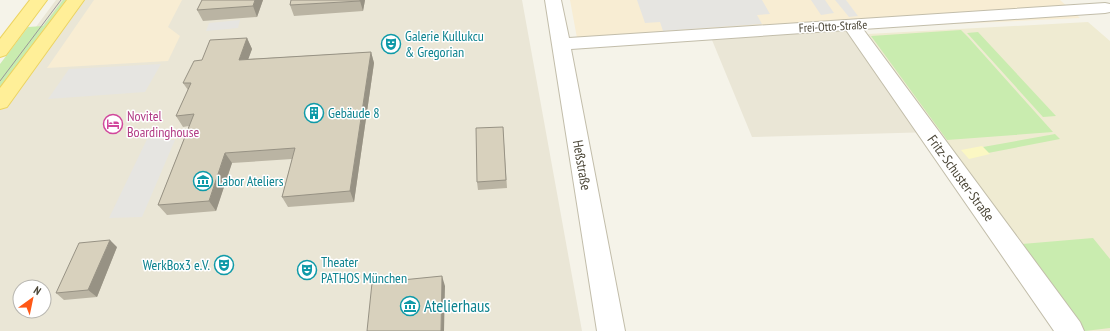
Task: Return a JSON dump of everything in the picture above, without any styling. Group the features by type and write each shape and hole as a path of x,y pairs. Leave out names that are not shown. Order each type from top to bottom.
{"main road":[{"path":"0,51 39,0"},
{"path":"0,102 76,0"}],"street":[{"name":"Heßstraße","path":"553,0 612,331"},
{"name":"Frei-Otto-Straße","path":"560,44 852,26 1102,5"},
{"name":"Fritz-Schuster-Straße","path":"852,26 1070,331"}],"shaded area":[{"path":"56,0 522,0 582,331 0,331 0,75"},
{"path":"94,0 182,0 168,27 180,36 168,61 47,68"},
{"path":"570,0 1060,0 1080,18 889,27 579,49"},
{"path":"637,0 762,0 770,14 757,15 762,24 663,31 660,22 645,23"},
{"path":"811,0 825,0 834,13 821,15"},
{"path":"835,0 846,0 858,16 849,17"},
{"path":"240,20 238,28 206,31 209,23"},
{"path":"1088,22 1110,41 1110,331 1079,331 868,34"},
{"path":"861,29 934,132 752,137 712,40"},
{"path":"161,64 145,92 48,99 69,69"},
{"path":"167,130 161,140 175,140 142,217 109,218 150,133"}],"green space":[{"path":"63,0 66,0 0,87 0,64 28,27 43,26"},
{"path":"961,30 1053,132 947,140 871,36"},
{"path":"978,32 1056,116 1043,117 967,33"},
{"path":"1055,134 1060,139 988,153 983,147"},
{"path":"1093,238 1110,259 1110,328 1085,331 1022,244"}],"sand":[{"path":"982,146 990,154 969,159 961,150"}],"building":[{"path":"202,0 255,0 253,6 197,10"},
{"path":"291,0 360,0 360,1 290,5"},
{"path":"247,38 239,60 371,52 350,191 282,197 295,148 225,153 209,201 158,205 194,114 176,116 191,83 183,83 194,61 202,60 210,40"},
{"path":"503,127 506,180 477,182 476,128"},
{"path":"110,240 88,290 56,293 79,243"},
{"name":"Atelierhaus","path":"442,276 441,331 367,331 372,283"}],"tram line":[{"path":"0,81 61,0"}],"place":[{"name":"Galerie Kullukcu & Gregorian","path":"391,44"},
{"name":"Gebäude 8","path":"314,113"},
{"name":"Novitel Boardinghouse","path":"113,124"},
{"name":"Labor Ateliers","path":"203,181"},
{"name":"WerkBox3 e.V.","path":"224,265"},
{"name":"Theater PATHOS München","path":"307,270"},
{"name":"Atelierhaus","path":"410,306"}]}
